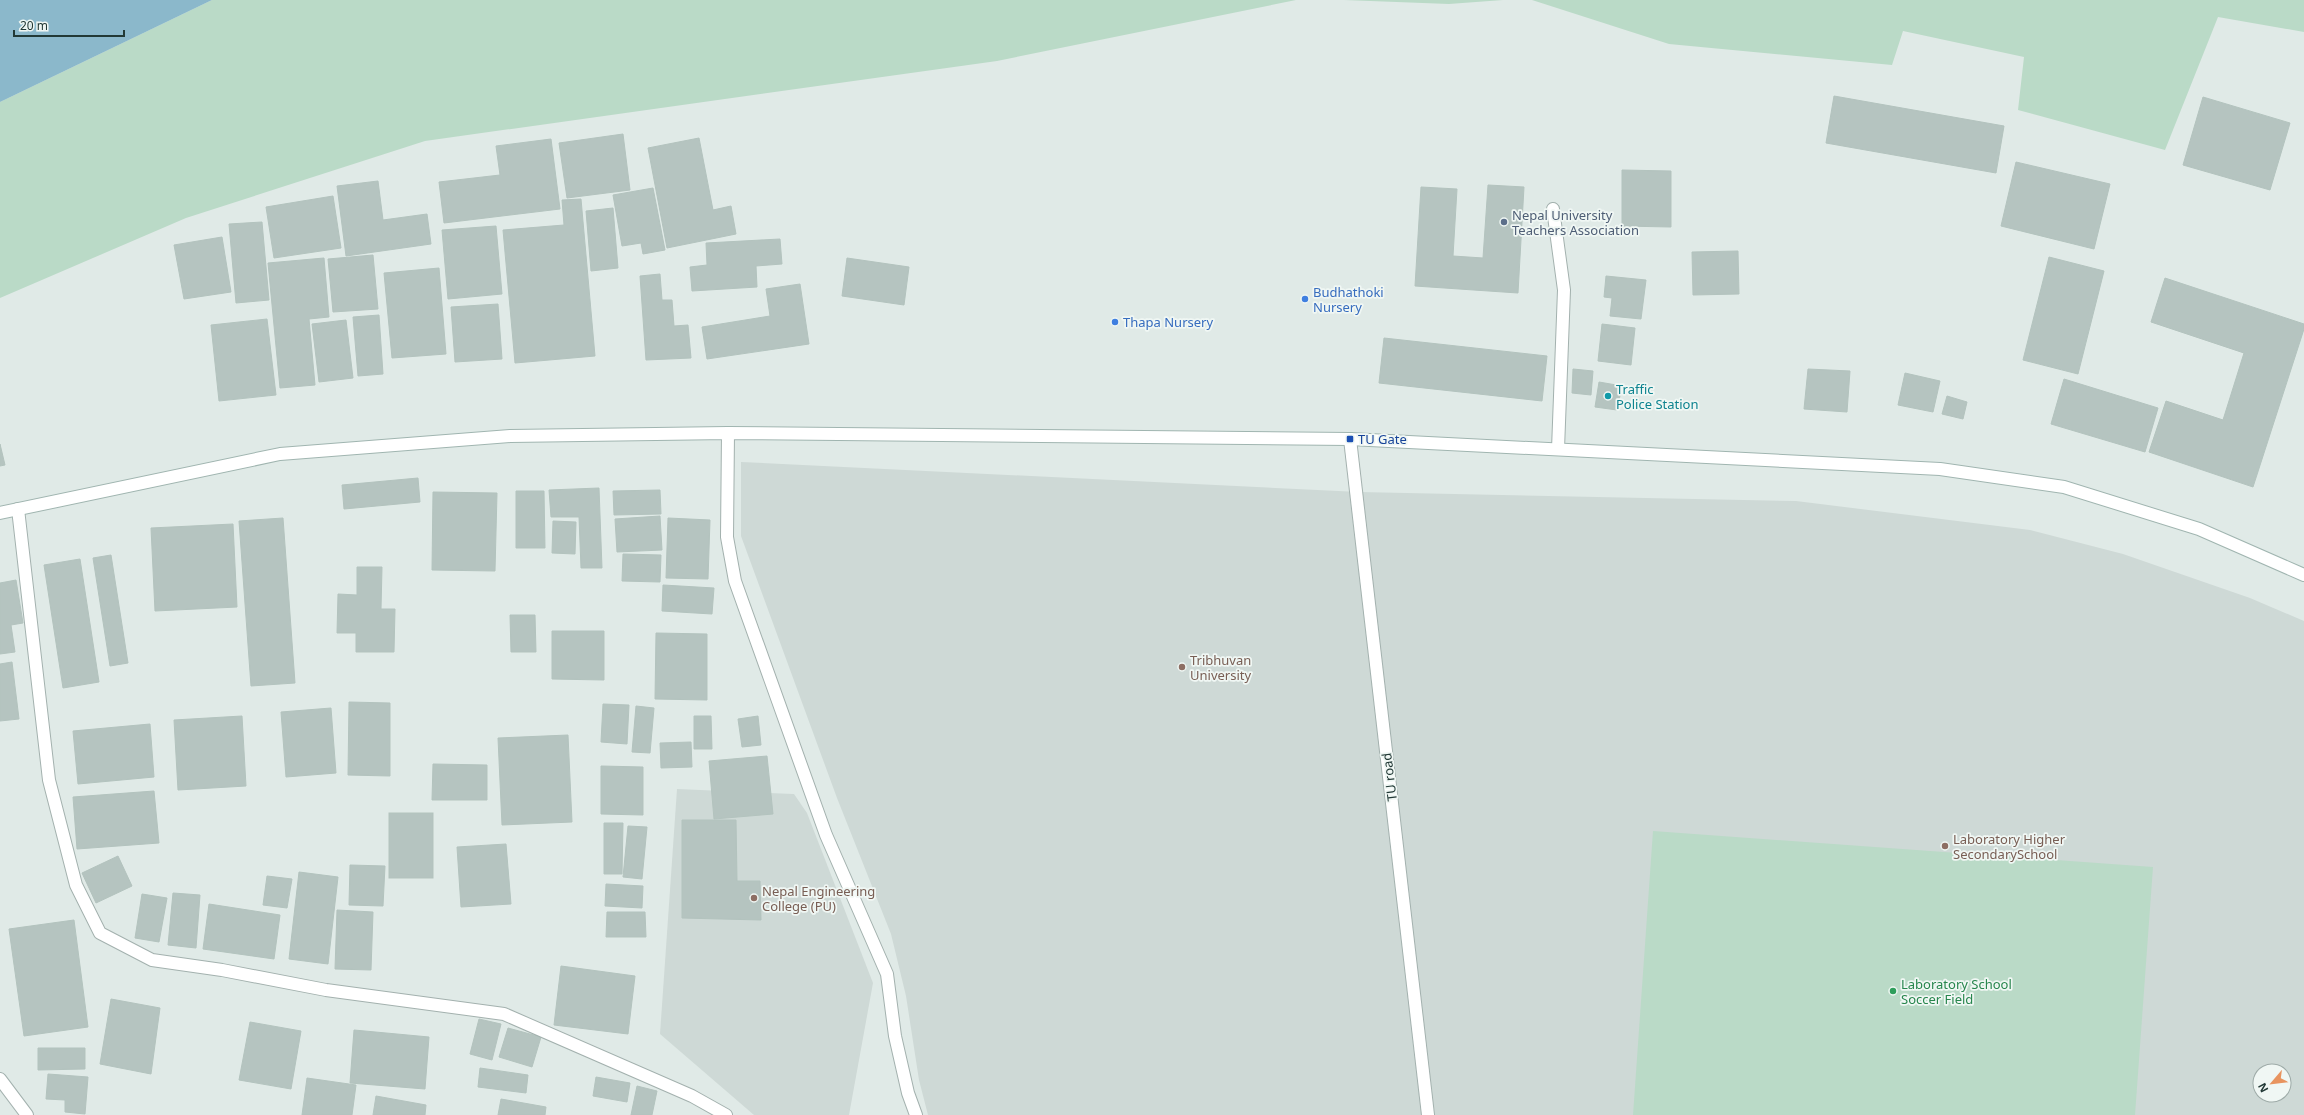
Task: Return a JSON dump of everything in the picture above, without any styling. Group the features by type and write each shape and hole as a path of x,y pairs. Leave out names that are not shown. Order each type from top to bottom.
{"street":[{"path":"1553,209 1564,290 1558,449"},
{"path":"0,513 280,454 510,436 728,433 1350,438 1940,469 2064,487 2200,529 2304,576"},
{"path":"728,433 727,537 735,581 826,834 887,974 895,1036 908,1093 916,1115"},
{"name":"TU road","path":"1350,438 1428,1115"},
{"path":"18,508 49,780 76,885 100,933 152,960 222,970 326,990 504,1014 692,1096 726,1115"},
{"path":"0,1079 27,1115"}],"shaded area":[{"path":"741,462 1359,492 1796,501 2030,530 2123,554 2250,598 2304,621 2304,1115 928,1115 919,1080 906,996 891,934 837,798 741,536"},
{"name":"Nepal Engineering College (PU)","path":"677,789 794,794 807,813 873,983 849,1115 754,1115 660,1034"}],"green space":[{"path":"212,0 1296,0 997,61 425,141 186,218 0,298 0,102"},
{"path":"1344,0 1503,0 1449,4"},
{"path":"1532,0 2304,0 2304,32 2218,17 2165,150 2018,110 2024,57 1903,31 1892,65 1669,44"},
{"name":"Laboratory School Soccer Field","path":"1653,831 2153,867 2135,1115 1633,1115"}],"water":[{"path":"0,0 212,0 0,102"}],"building":[{"path":"1834,96 2004,126 1996,173 1826,143"},
{"path":"2203,97 2290,123 2270,190 2183,165"},
{"path":"623,134 630,190 567,198 559,143"},
{"path":"699,138 713,210 731,206 736,234 667,248 648,148"},
{"path":"551,139 560,209 444,223 439,182 500,175 496,146"},
{"path":"2016,162 2110,184 2094,249 2001,226"},
{"path":"1622,170 1671,171 1671,227 1622,226"},
{"path":"378,181 383,220 427,214 431,244 346,256 337,186"},
{"name":"Nepal University Teachers Association","path":"1488,185 1524,187 1518,293 1415,286 1421,187 1457,189 1453,256 1483,258"},
{"path":"653,188 665,250 643,254 641,243 622,246 613,195"},
{"path":"333,196 341,248 274,258 266,207"},
{"path":"581,199 595,356 515,363 503,230 564,225 562,200"},
{"path":"613,208 618,268 591,271 586,211"},
{"path":"262,222 269,300 236,303 229,224"},
{"path":"496,226 502,294 448,299 442,230"},
{"path":"222,237 231,292 184,299 174,245"},
{"path":"780,239 782,264 756,266 757,287 692,291 690,267 707,265 706,243"},
{"path":"1738,251 1739,294 1693,295 1692,252"},
{"path":"373,255 378,309 333,312 328,259"},
{"path":"2049,257 2104,271 2078,374 2023,360"},
{"path":"324,258 329,317 309,319 315,385 280,388 268,263"},
{"path":"847,258 909,267 904,305 842,296"},
{"path":"439,268 446,354 392,358 384,273"},
{"path":"660,274 662,300 672,300 674,326 688,325 691,358 646,360 640,276"},
{"path":"1606,276 1646,280 1641,319 1610,316 1612,298 1604,297"},
{"path":"2165,278 2304,324 2304,329 2253,487 2149,452 2166,401 2223,420 2244,353 2151,322"},
{"path":"800,284 809,344 707,359 702,327 770,316 766,289"},
{"path":"498,304 502,359 455,362 451,307"},
{"path":"379,315 383,374 358,376 353,317"},
{"path":"267,319 276,395 219,401 211,325"},
{"path":"346,320 353,378 319,382 312,324"},
{"path":"1602,324 1635,328 1631,365 1598,361"},
{"path":"1384,338 1547,356 1542,401 1379,383"},
{"path":"1573,369 1593,371 1591,395 1572,393"},
{"path":"1808,369 1850,371 1847,412 1804,409"},
{"path":"1905,373 1940,381 1933,412 1898,405"},
{"path":"2064,379 2158,408 2145,452 2051,424"},
{"name":"Traffic Police Station","path":"1599,382 1622,386 1617,410 1595,407"},
{"path":"1947,396 1967,402 1963,419 1942,414"},
{"path":"0,444 5,465 0,466"},
{"path":"418,478 420,502 344,509 342,485"},
{"path":"599,488 602,568 581,568 579,517 551,517 549,490"},
{"path":"660,490 661,514 614,515 613,491"},
{"path":"516,491 544,491 545,548 516,548"},
{"path":"433,492 497,493 495,571 432,570"},
{"path":"660,516 662,550 617,552 615,519"},
{"path":"283,518 295,683 251,686 239,521"},
{"path":"668,518 710,520 708,579 666,578"},
{"path":"553,521 576,522 575,554 552,553"},
{"path":"233,524 237,607 155,611 151,528"},
{"path":"623,554 661,555 660,582 622,581"},
{"path":"111,555 128,663 110,666 93,558"},
{"path":"80,559 99,682 63,688 44,565"},
{"path":"357,567 382,567 381,609 395,609 394,652 356,652 356,633 337,633 338,594 357,595"},
{"path":"16,580 23,623 11,625 15,652 0,654 0,583"},
{"path":"663,585 714,588 712,614 662,611"},
{"path":"510,615 535,615 536,652 511,652"},
{"path":"552,631 604,631 604,680 552,679"},
{"path":"656,633 707,634 707,700 655,699"},
{"path":"12,662 19,719 0,721 0,664"},
{"path":"349,702 390,703 390,776 348,775"},
{"path":"603,704 629,705 627,744 601,742"},
{"path":"636,706 654,708 650,753 632,752"},
{"path":"331,708 336,773 286,777 281,712"},
{"path":"242,716 246,786 178,790 174,720"},
{"path":"694,716 711,716 712,749 694,749"},
{"path":"758,716 761,745 742,747 738,719"},
{"path":"150,724 154,777 78,784 73,731"},
{"path":"568,735 572,822 502,825 498,738"},
{"path":"691,742 692,767 661,768 660,743"},
{"path":"767,756 773,814 714,819 709,761"},
{"path":"433,764 487,765 487,800 432,800"},
{"path":"601,766 643,767 643,815 601,814"},
{"path":"154,791 159,843 77,849 73,797"},
{"path":"389,813 433,813 433,878 389,878"},
{"path":"682,820 736,820 737,881 760,881 761,920 682,918"},
{"path":"604,823 623,823 622,874 604,874"},
{"path":"628,826 647,827 642,879 623,877"},
{"path":"506,844 511,904 461,907 457,847"},
{"path":"118,856 132,886 96,903 82,873"},
{"path":"350,865 385,866 383,906 349,905"},
{"path":"299,872 338,877 328,964 289,959"},
{"path":"267,876 292,879 287,908 263,905"},
{"path":"606,884 643,886 642,908 605,906"},
{"path":"173,893 200,895 196,948 168,945"},
{"path":"142,894 167,898 159,942 135,938"},
{"path":"209,904 280,915 274,959 203,949"},
{"path":"337,910 373,912 371,970 335,969"},
{"path":"607,912 645,912 646,937 606,937"},
{"path":"74,920 88,1027 24,1036 9,929"},
{"path":"561,966 635,976 628,1034 554,1025"},
{"path":"111,999 160,1008 151,1074 100,1064"},
{"path":"479,1019 501,1024 492,1060 470,1054"},
{"path":"250,1022 301,1031 291,1089 239,1080"},
{"path":"508,1028 541,1037 532,1067 499,1057"},
{"path":"354,1030 429,1037 425,1089 350,1083"},
{"path":"38,1048 85,1048 85,1069 38,1070"},
{"path":"480,1068 528,1075 526,1093 478,1087"},
{"path":"48,1074 88,1077 85,1114 65,1112 65,1100 46,1099"},
{"path":"596,1077 630,1083 627,1102 593,1096"},
{"path":"307,1078 356,1085 352,1115 302,1115"},
{"path":"637,1086 657,1091 652,1115 631,1115"},
{"path":"376,1096 426,1105 425,1115 373,1115"},
{"path":"501,1099 546,1107 545,1115 498,1115"}],"place":[{"name":"Nepal University Teachers Association","path":"1504,222"},
{"name":"Budhathoki Nursery","path":"1305,299"},
{"name":"Thapa Nursery","path":"1115,322"},
{"name":"Traffic Police Station","path":"1608,396"},
{"name":"TU Gate","path":"1350,439"},
{"name":"Tribhuvan University","path":"1182,667"},
{"name":"Laboratory Higher SecondarySchool","path":"1945,846"},
{"name":"Nepal Engineering College (PU)","path":"754,898"},
{"name":"Laboratory School Soccer Field","path":"1893,991"}]}
